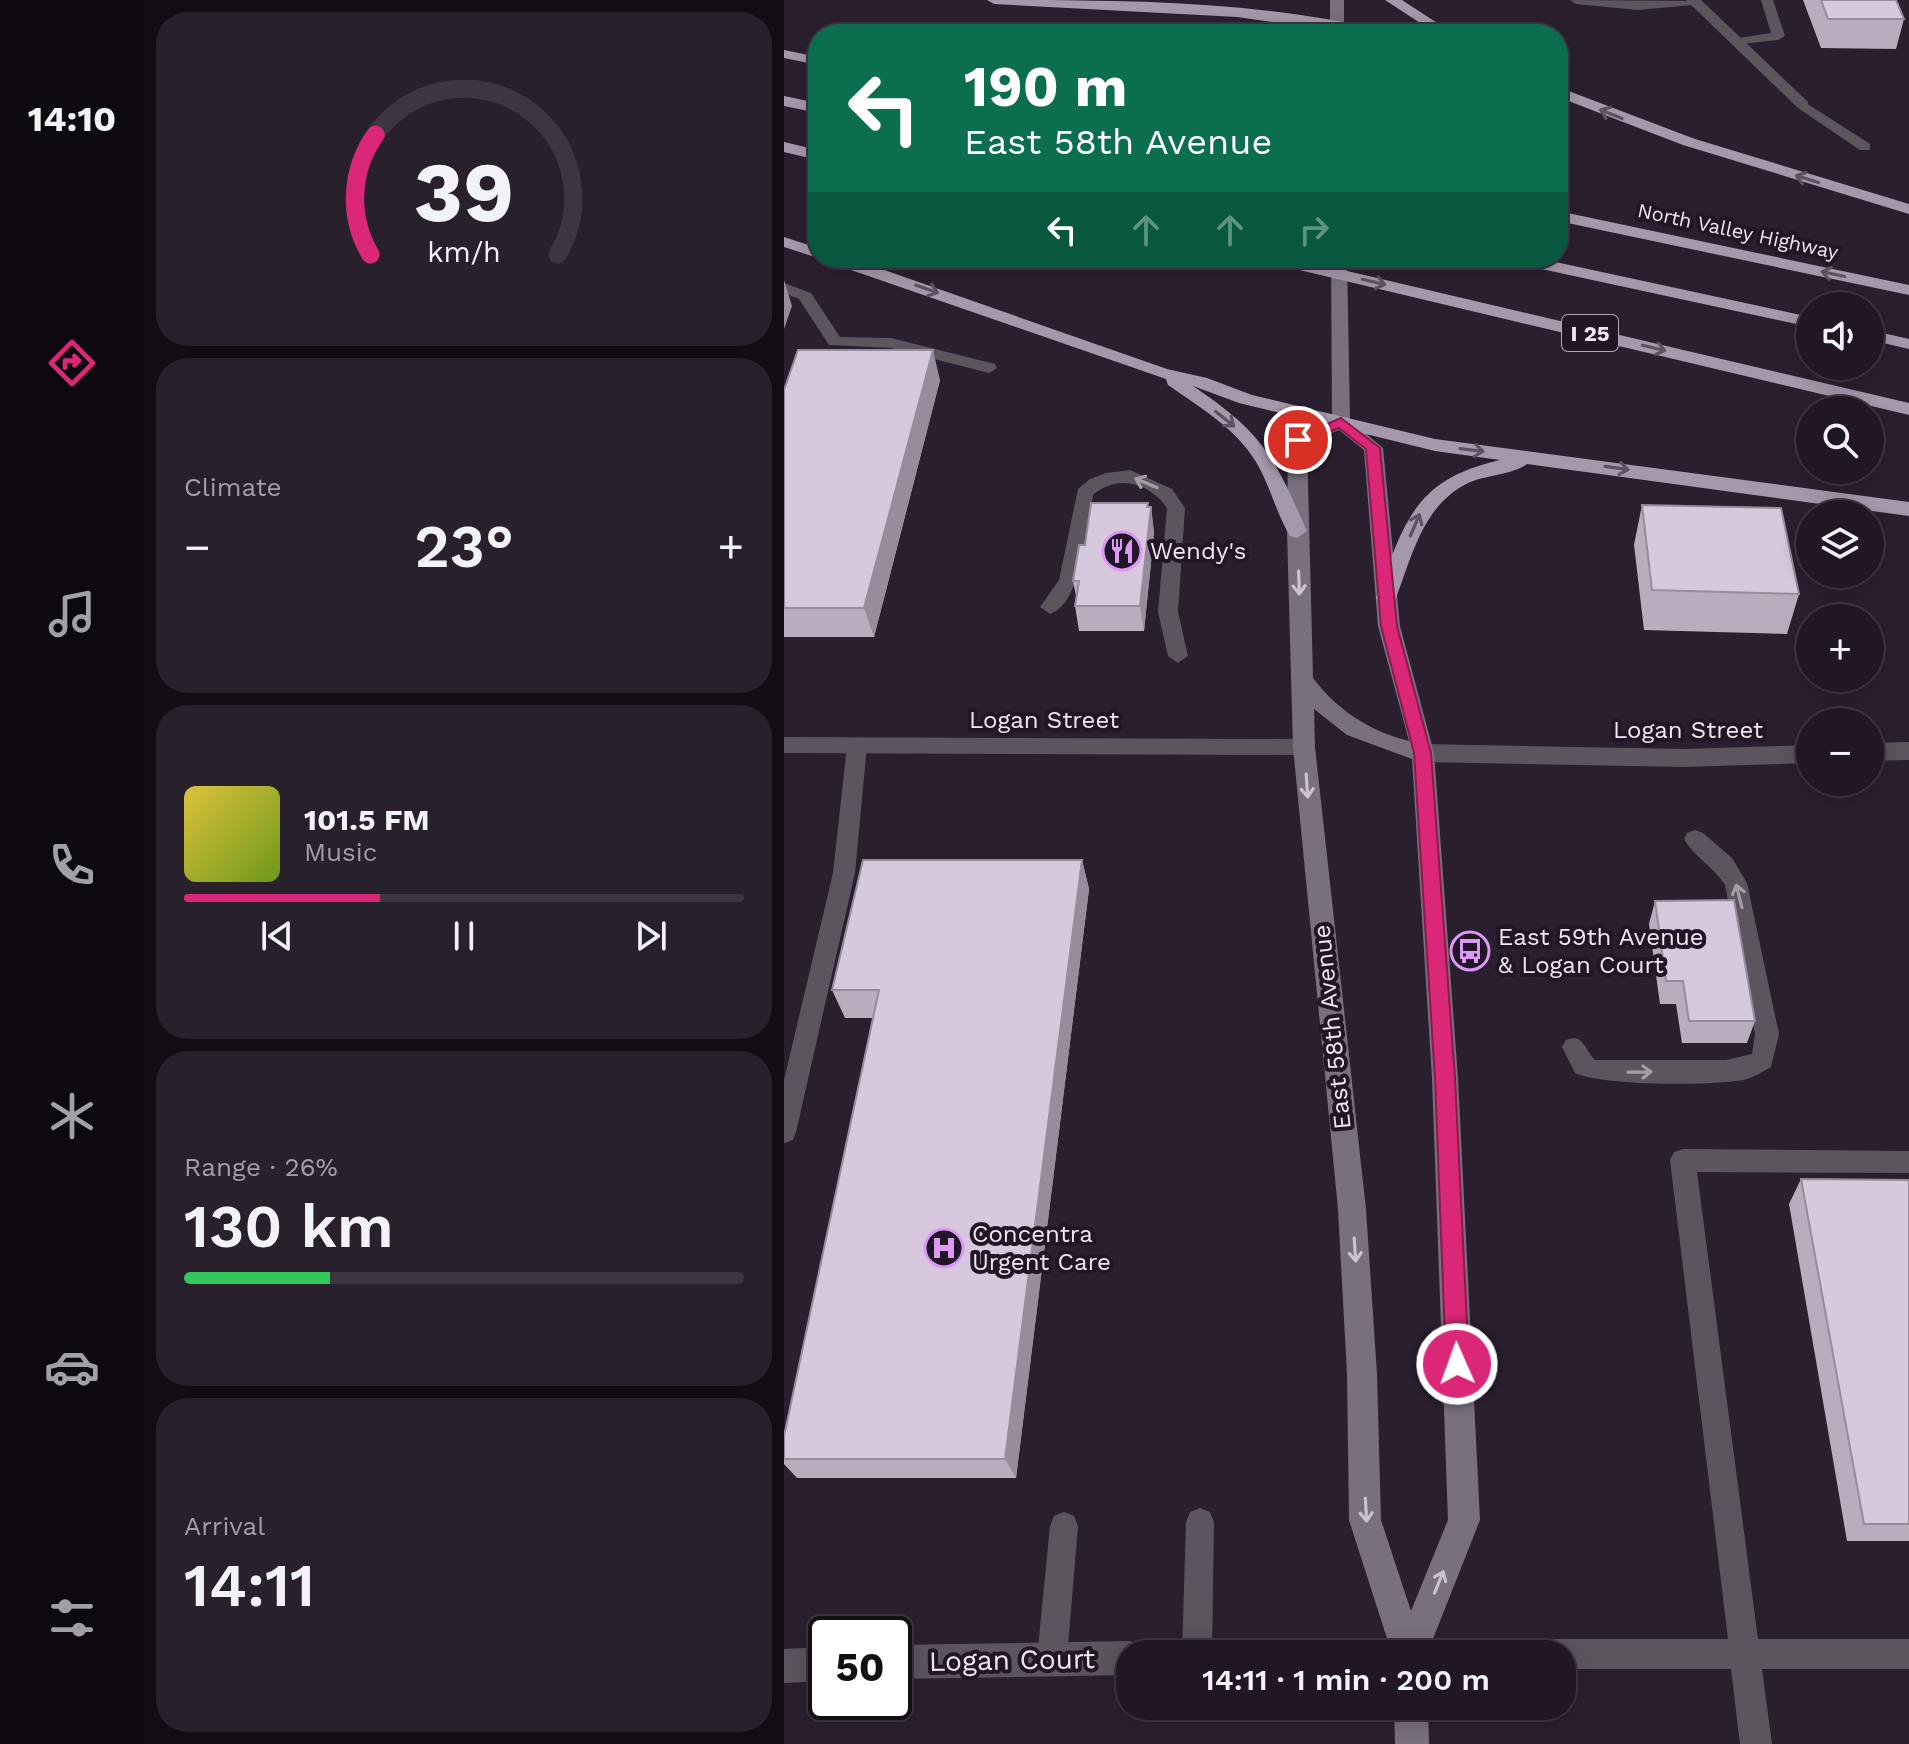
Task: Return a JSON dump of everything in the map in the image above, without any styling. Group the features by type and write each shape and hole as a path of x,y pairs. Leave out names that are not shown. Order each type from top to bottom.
{"highway":[{"path":"994,0 1167,10 1292,24"},
{"path":"1167,10 1223,0"},
{"path":"1392,0 1431,24"},
{"path":"784,54 808,59"},
{"path":"1568,96 1664,134 1909,209"},
{"path":"784,101 808,106"},
{"path":"784,147 808,153"},
{"name":"North Valley Highway","path":"1568,218 1909,290"},
{"path":"784,242 808,250"},
{"path":"863,268 1162,373 1201,382 1246,399 1435,445 1909,509"},
{"name":"I 25","path":"1312,268 1909,409"},
{"path":"1559,268 1796,319"},
{"path":"1884,338 1909,344"},
{"path":"1162,373 1214,409 1255,446 1265,460 1297,531"},
{"path":"1386,598 1419,514 1440,489 1483,469 1540,458"}],"main road":[{"path":"1337,0 1337,24"},
{"path":"1339,268 1341,422"},
{"name":"East 58th Avenue","path":"1404,1640 1365,1520 1362,1374 1352,1209 1304,747 1297,531 1298,440 1341,422 1373,448 1389,626 1423,753 1445,1078 1464,1520 1415,1640"},
{"path":"1303,681 1326,709 1366,737 1423,753"},
{"path":"1411,1720 1412,1744"}],"street":[{"path":"1693,0 1803,105"},
{"name":"Logan Street","path":"784,745 1304,747"},
{"path":"1884,752 1909,751"},
{"name":"Logan Street","path":"1423,753 1683,758 1796,754"},
{"name":"Logan Court","path":"912,1662 1116,1658"},
{"path":"784,1666 808,1665"}],"lane":[{"path":"1576,0 1637,6 1693,0"},
{"path":"1737,42 1778,36 1767,0"},
{"path":"1803,105 1865,147"},
{"path":"784,288 805,296 835,342 891,343 989,368"},
{"path":"1050,607 1068,581 1084,493 1096,483 1112,477 1130,476 1151,484 1166,493 1176,508 1168,612 1178,656"},
{"path":"784,1132 844,873 857,746"},
{"path":"1574,1047 1584,1066 1607,1071 1726,1071 1744,1069 1763,1060 1767,1034 1736,883 1724,864 1695,839"},
{"path":"1756,1744 1683,1160 1909,1162"},
{"path":"1197,1640 1200,1522"},
{"path":"1052,1658 1064,1526"},
{"path":"1576,1653 1909,1654"}],"building":[{"path":"1821,0 1896,0 1904,19 1828,19"},
{"path":"798,350 933,350 864,608 784,608 784,390"},
{"name":"Wendy's","path":"1091,503 1148,503 1147,507 1151,507 1140,606 1075,606 1079,581 1073,581 1079,545 1085,545"},
{"path":"1642,505 1781,508 1799,594 1652,590"},
{"name":"Concentra Urgent Care","path":"863,860 1082,860 1005,1459 784,1459 784,1436 879,990 832,990"},
{"path":"1734,900 1755,1021 1689,1021 1683,981 1666,981 1655,901"},
{"path":"1801,1179 1909,1180 1909,1524 1864,1524"}],"place":[{"name":"Wendy's","path":"1122,551"},
{"name":"East 59th Avenue & Logan Court","path":"1470,951"},
{"name":"Concentra Urgent Care","path":"944,1248"}],"route":[{"path":"1298,440 1341,422 1373,448 1389,626 1423,753 1445,1078 1457,1364"}]}
